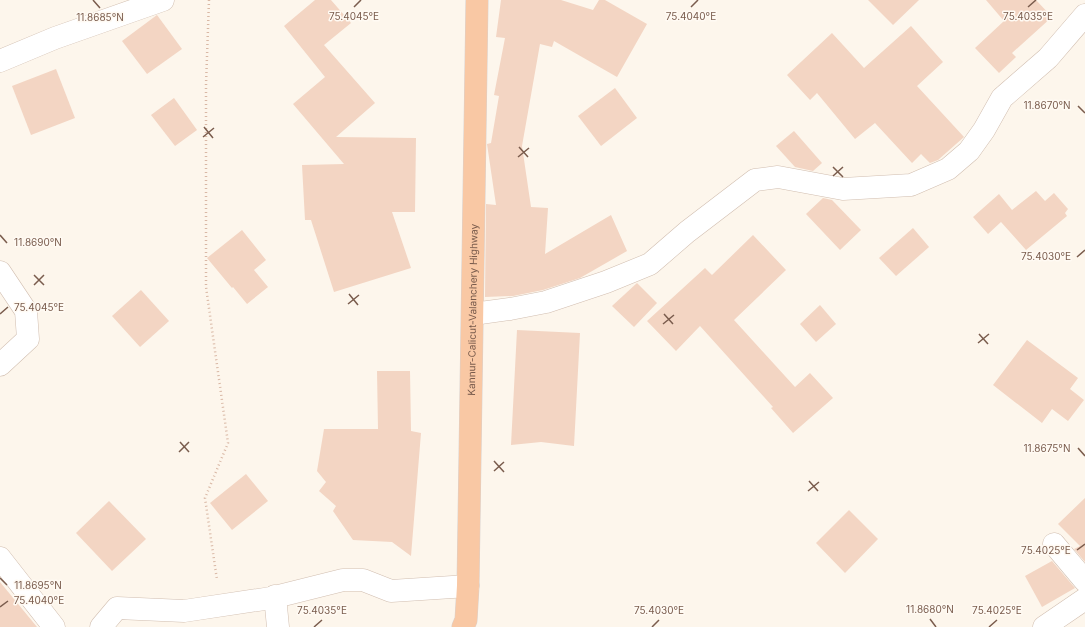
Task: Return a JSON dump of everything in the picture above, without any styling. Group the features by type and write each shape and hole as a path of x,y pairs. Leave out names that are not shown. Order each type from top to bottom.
{"highway":[{"name":"Kannur-Calicut-Valanchery Highway","path":"466,625 468,586 478,0"}],"street":[{"path":"0,61 55,38 163,0"},
{"path":"473,314 546,302 606,282 650,264 687,232 755,180 778,177 843,189 911,185 948,168 969,151 984,130 1002,98 1048,58 1085,15"},
{"path":"0,272 26,311 28,339 0,365"},
{"path":"1054,544 1085,581"},
{"path":"0,558 54,627"},
{"path":"102,627 117,608 184,611 275,596 343,580 363,580 391,591 468,586"},
{"path":"275,596 278,627"},
{"path":"1044,627 1085,599"}],"path":[{"path":"209,0 206,85 206,287 228,443 205,498 220,606"}],"building":[{"path":"315,0 331,0 351,23 324,45 375,103 336,137 416,138 415,212 392,212 411,268 334,292 311,220 305,220 302,165 344,164 293,104 325,77 284,26"},
{"path":"501,0 561,0 593,10 599,0 605,0 647,24 617,77 554,41 552,47 540,44 522,146 531,207 548,208 545,254 611,215 627,251 580,278 543,290 513,296 485,297 486,204 496,205 487,144 491,143 499,96 494,95 505,38 496,37"},
{"path":"868,0 919,0 893,25"},
{"path":"986,0 1036,0 1052,17 1012,53 1016,57 999,73 975,48 1004,21"},
{"path":"157,15 182,49 147,74 122,41"},
{"path":"911,26 943,62 917,86 964,137 938,160 930,163 921,154 912,163 875,123 855,139 817,93 810,100 787,75 832,33 864,68"},
{"path":"56,69 75,118 31,135 12,86"},
{"path":"615,88 637,118 601,146 578,116"},
{"path":"174,98 197,130 175,146 151,115"},
{"path":"794,131 822,163 813,171 795,167 776,146"},
{"path":"1036,191 1045,201 1054,193 1068,209 1065,213 1067,216 1026,250 1001,222 988,234 973,217 999,194 1012,210"},
{"path":"823,198 832,200 861,230 840,250 806,214"},
{"path":"913,228 929,247 896,276 879,258"},
{"path":"242,230 266,260 254,270 268,287 247,304 207,258"},
{"path":"753,235 786,270 734,320 795,387 810,373 833,398 793,433 771,408 773,407 700,326 676,351 647,321 705,268 712,275"},
{"path":"637,283 657,303 634,327 612,306"},
{"path":"141,290 169,321 140,347 112,316"},
{"path":"820,305 836,324 816,342 800,324"},
{"path":"517,330 580,333 574,446 541,442 511,445"},
{"path":"1027,340 1078,378 1070,389 1084,400 1068,421 1052,409 1042,423 993,385"},
{"path":"377,371 410,371 411,431 421,433 411,556 392,542 353,540 333,511 336,506 319,491 326,482 317,471 324,429 378,429"},
{"path":"246,474 268,501 232,530 210,503"},
{"path":"1085,498 1085,562 1074,549 1080,546 1058,524"},
{"path":"109,501 146,539 112,571 76,533"},
{"path":"849,510 878,539 845,573 816,543"},
{"path":"1052,561 1075,588 1042,607 1025,576"},
{"path":"0,582 37,627 0,627"}]}
